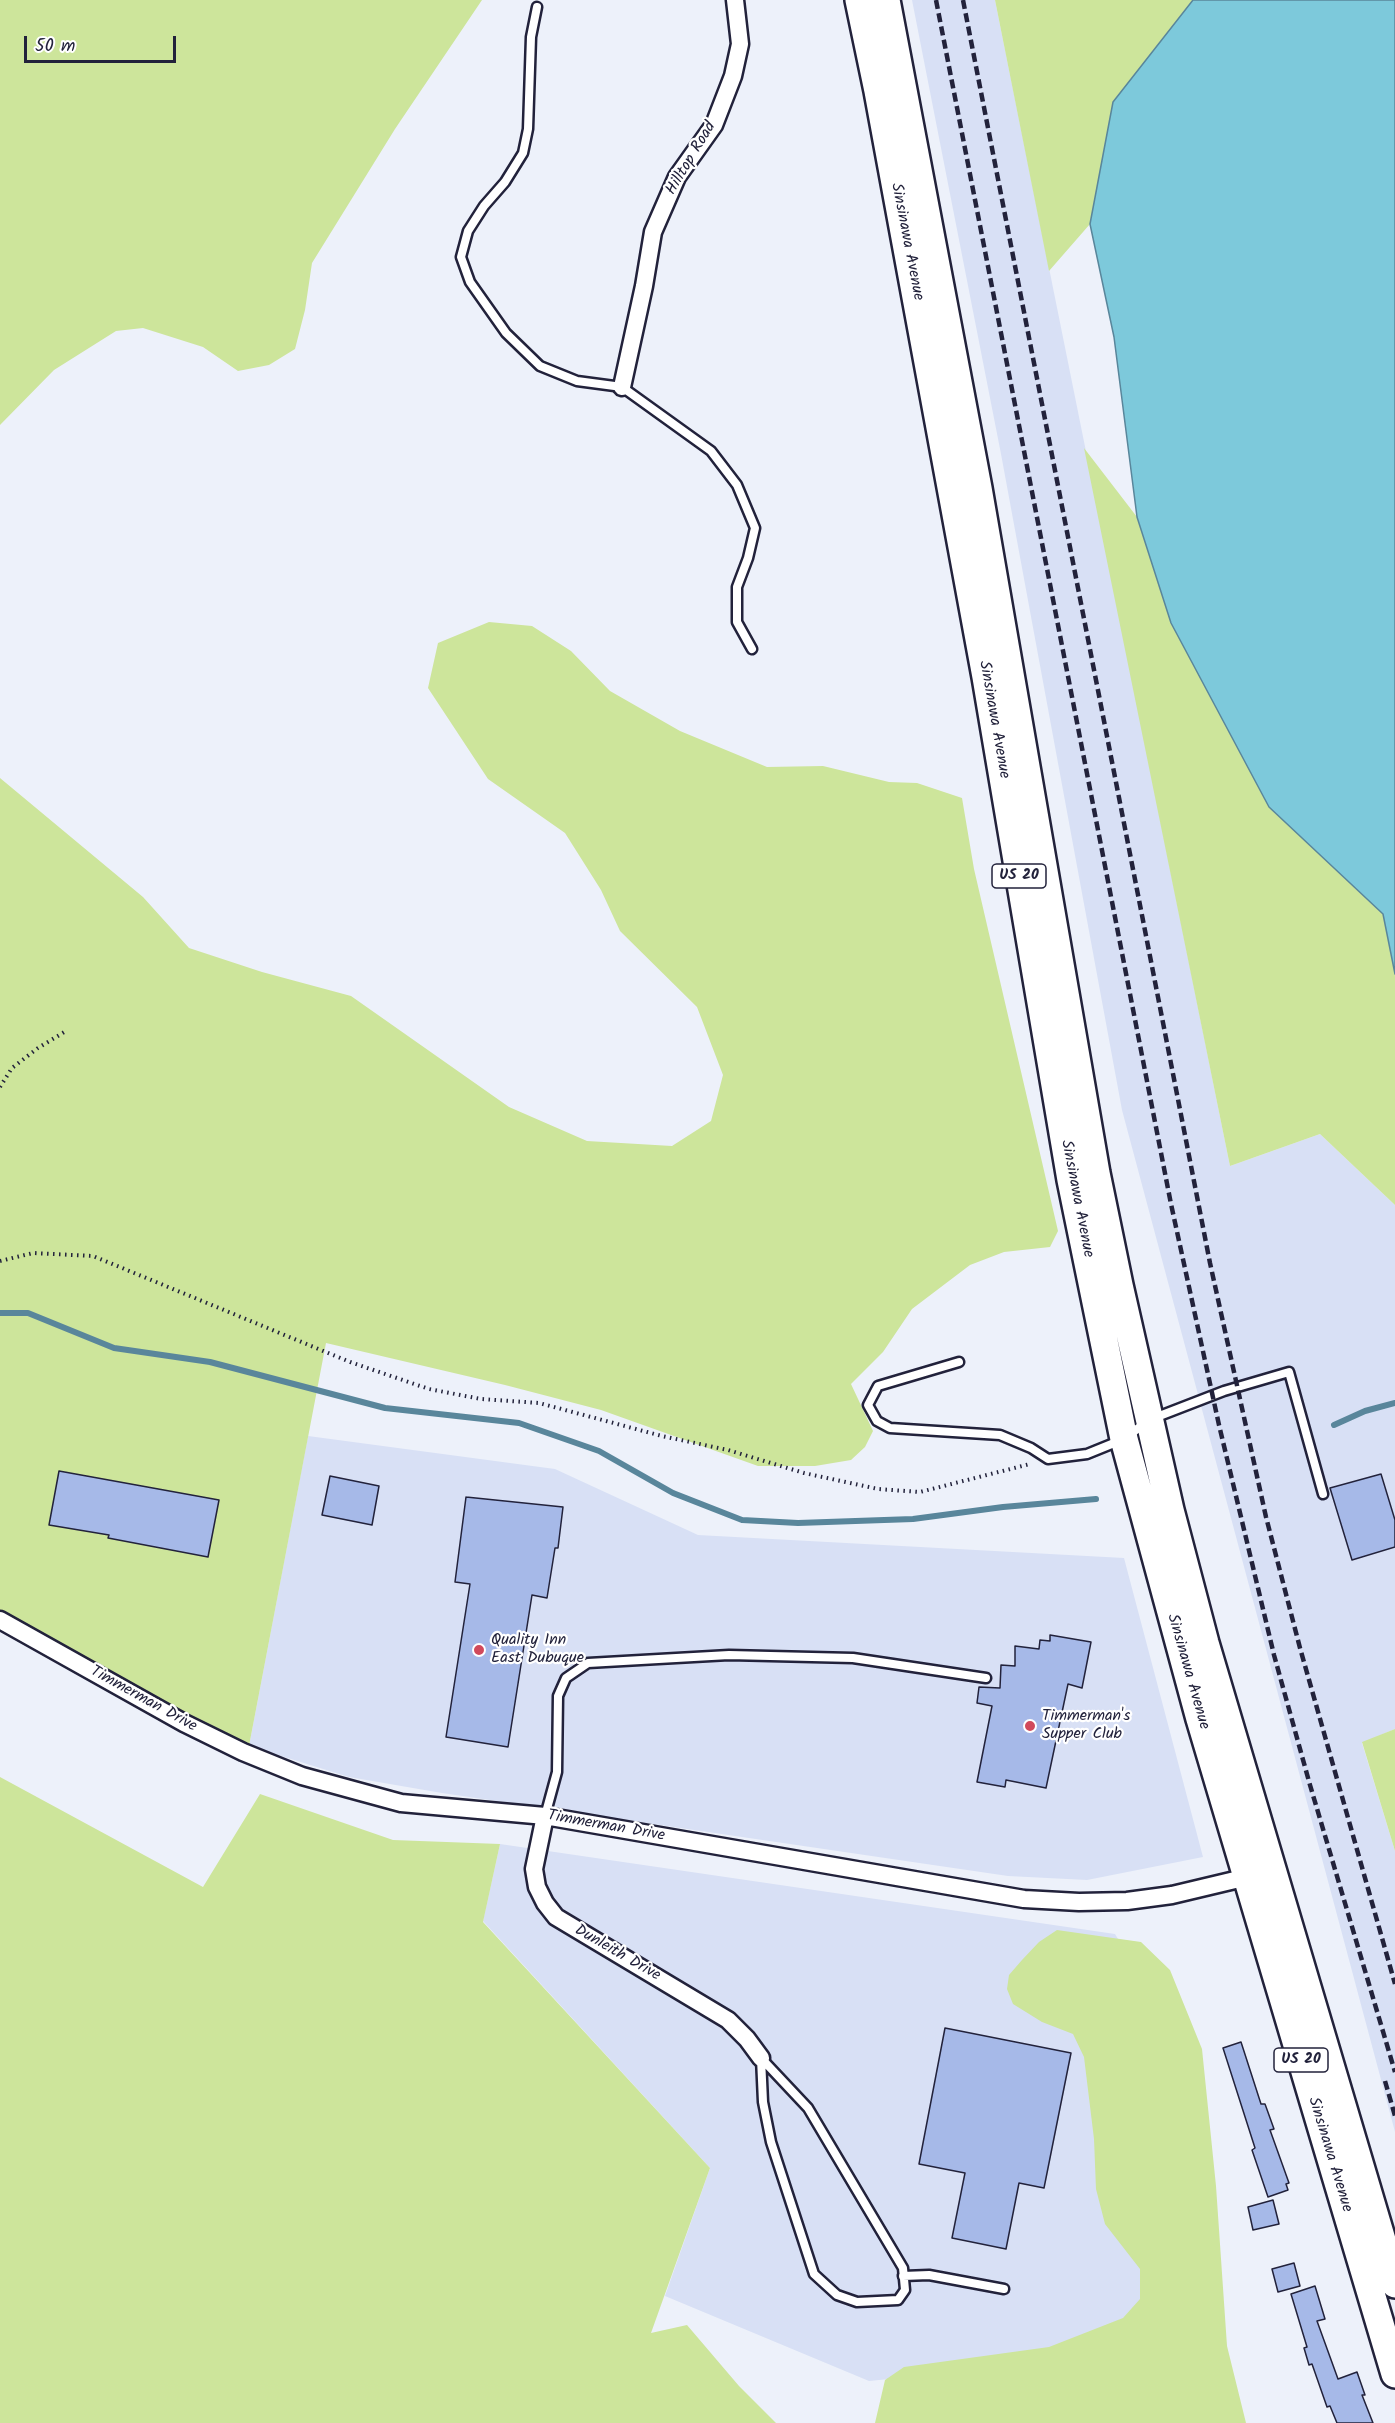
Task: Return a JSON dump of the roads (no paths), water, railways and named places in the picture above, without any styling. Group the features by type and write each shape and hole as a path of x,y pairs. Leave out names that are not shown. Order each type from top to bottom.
{"highway":[{"name":"Sinsinawa Avenue","path":"859,0 984,666 1071,1180 1124,1439 1180,1648 1259,1874 1395,2284"},
{"name":"Sinsinawa Avenue","path":"886,0 1007,649 1096,1173 1149,1420 1205,1643 1259,1874 1395,2374"}],"street":[{"name":"Hilltop Road","path":"622,387 653,232 677,177 714,125 733,76 740,44 735,0"},
{"name":"Timmerman Drive","path":"0,1620 184,1723 243,1752 302,1776 401,1803 545,1816 1024,1899 1079,1902 1127,1901 1172,1895 1259,1874"},
{"name":"Dunleith Drive","path":"545,1816 534,1869 537,1887 544,1903 556,1917 728,2020 747,2038 761,2058"}],"lane":[{"path":"537,7 531,38 528,129 522,153 505,182 484,206 468,231 461,257 470,282 506,333 540,366 577,381 622,387 711,450 736,485 755,528 748,558 737,587 737,622 752,649"},
{"path":"959,1362 878,1386 868,1405 877,1421 890,1428 1000,1435 1031,1448 1048,1459 1087,1454 1124,1439 1149,1420 1224,1390 1289,1372 1323,1494"},
{"path":"545,1816 557,1772 558,1696 566,1678 588,1663 729,1655 854,1658 986,1678"},
{"path":"761,2058 808,2108 903,2268 905,2290 898,2300 857,2302 837,2295 814,2274 771,2142 763,2102 761,2058"},
{"path":"903,2276 929,2275 1004,2289"}],"water":[{"path":"1193,0 1395,0 1395,974 1383,914 1269,807 1171,623 1137,517 1114,337 1090,224 1113,102"}],"waterway":[{"path":"0,1313 28,1313 114,1348 210,1362 385,1408 519,1423 599,1451 673,1493 742,1520 798,1523 913,1519 1003,1507 1096,1499"},
{"path":"1334,1425 1365,1411 1395,1403"}],"railway":[{"path":"936,0 1171,1204 1219,1425 1274,1655 1395,2072"},
{"path":"963,0 1210,1263 1266,1517 1300,1648 1395,1984"},
{"path":"1385,2081 1395,2116"}],"place":[{"name":"Quality Inn East Dubuque","path":"479,1650"},
{"name":"Timmerman's Supper Club","path":"1030,1726"}]}
